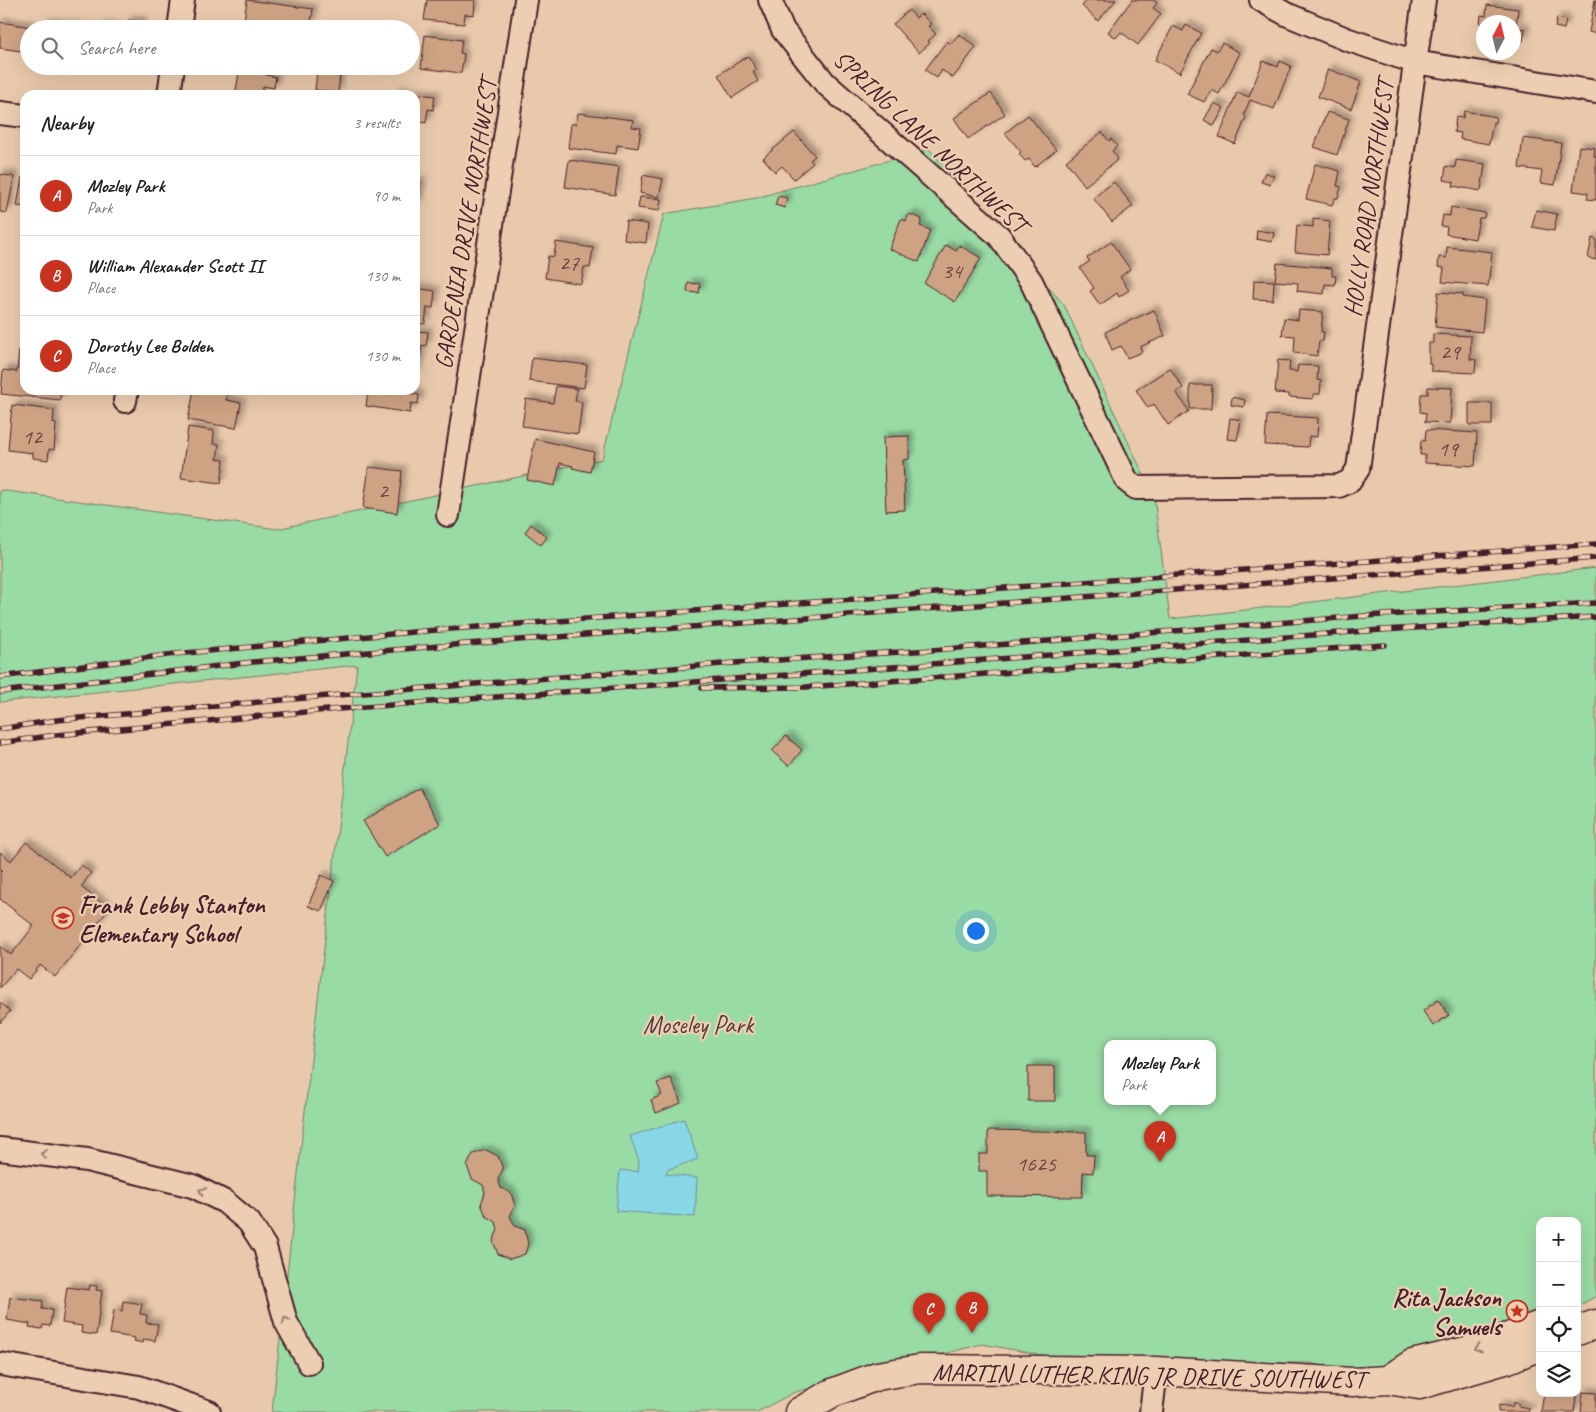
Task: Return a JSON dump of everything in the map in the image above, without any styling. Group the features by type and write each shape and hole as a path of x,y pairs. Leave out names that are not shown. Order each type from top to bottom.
{"main road":[{"path":"1581,1310 1596,1304"},
{"path":"1581,1330 1596,1324"},
{"name":"MARTIN LUTHER KING JR DRIVE SOUTHWEST","path":"1388,1380 1412,1364 1482,1347 1536,1327"},
{"name":"MARTIN LUTHER KING JR DRIVE SOUTHWEST","path":"799,1412 832,1393 877,1376 920,1369 1156,1371 1353,1382 1388,1380 1419,1385 1508,1359 1536,1348"}],"street":[{"path":"180,20 183,0"},
{"name":"GARDENIA DRIVE NORTHWEST","path":"448,515 526,0"},
{"name":"SPRING LANE NORTHWEST","path":"770,0 783,30 826,83 999,236 1031,282 1127,481 1136,488 1339,486 1350,481 1358,470 1367,404"},
{"path":"1261,0 1286,14 1346,39 1415,62 1596,92"},
{"name":"HOLLY ROAD NORTHWEST","path":"1367,404 1424,0"},
{"path":"170,90 172,75"},
{"path":"0,113 20,115"},
{"path":"0,1149 87,1160 193,1186 225,1202 249,1222 265,1247 286,1322 309,1363"},
{"path":"0,1364 140,1387 209,1412"},
{"path":"1151,1412 1156,1371"}],"green space":[{"name":"Moseley Park","path":"929,149 1064,305 1154,497 1170,619 1596,568 1596,1296 1581,1305 1581,1217 1536,1217 1536,1330 1431,1391 1310,1363 1084,1363 982,1344 795,1392 757,1412 272,1412 357,665 0,702 0,490 277,529 602,459 664,214 756,198"}],"water":[{"path":"684,1119 698,1159 667,1170 666,1174 697,1178 695,1217 616,1211 620,1170 638,1172 639,1161 630,1136"}],"building":[{"path":"247,0 313,9 311,20 244,20"},
{"path":"427,0 475,0 474,15 465,14 464,24 424,20"},
{"path":"1087,0 1116,0 1098,21 1082,6"},
{"path":"1132,0 1153,0 1157,3 1153,8 1161,14 1138,45 1121,32 1116,38 1108,32"},
{"path":"1596,0 1596,34 1589,32"},
{"path":"1487,5 1518,9 1517,15 1486,15"},
{"path":"909,10 916,18 921,14 931,24 928,26 936,34 928,41 930,43 919,53 893,24"},
{"path":"1557,18 1566,20 1564,29 1555,27"},
{"path":"0,22 20,25 20,51 0,48"},
{"path":"1186,25 1201,33 1180,73 1155,60 1173,26 1183,31"},
{"path":"1521,29 1525,29 1523,41 1521,41"},
{"path":"959,34 976,47 953,78 942,70 937,78 925,70 947,41 951,44"},
{"path":"425,35 462,40 460,53 464,54 461,73 421,68"},
{"path":"1222,43 1240,53 1219,94 1211,90 1204,102 1187,94 1211,48 1217,51"},
{"path":"748,56 757,70 753,72 758,81 732,98 718,75"},
{"path":"1263,61 1278,67 1280,61 1291,66 1274,109 1250,100 1244,114 1246,117 1235,144 1219,137 1237,92 1249,97"},
{"path":"1328,69 1361,82 1351,109 1318,97"},
{"path":"239,75 276,77 274,88 263,86 262,90 236,90"},
{"path":"317,75 340,75 338,90 315,90"},
{"path":"991,93 1005,114 968,139 954,118"},
{"path":"420,94 435,96 433,110 428,109 426,123 420,122"},
{"path":"1214,103 1224,108 1214,126 1204,120"},
{"path":"1464,111 1496,117 1495,123 1493,122 1489,144 1460,139 1461,133 1454,132 1456,117 1463,118"},
{"path":"1327,112 1349,119 1337,155 1314,147"},
{"path":"578,113 633,120 632,127 641,128 638,148 617,145 616,154 568,148 571,124 576,124"},
{"path":"1028,115 1056,150 1035,167 1029,159 1025,161 1019,154 1021,152 1005,133"},
{"path":"794,132 815,156 810,160 813,163 794,179 782,166 775,172 763,158"},
{"path":"1102,132 1109,141 1111,139 1117,146 1112,151 1117,157 1116,161 1085,186 1066,161"},
{"path":"1523,138 1561,143 1555,185 1540,183 1542,171 1519,168"},
{"path":"1579,146 1595,148 1596,200 1587,199 1588,193 1573,191"},
{"path":"569,160 619,167 615,195 565,187"},
{"path":"1456,160 1485,164 1481,191 1453,186 1454,182 1444,180 1446,166 1455,168"},
{"path":"1315,164 1340,171 1337,186 1341,187 1338,198 1335,198 1332,205 1306,199"},
{"path":"1265,172 1274,176 1270,185 1261,182"},
{"path":"0,174 14,177 7,213 0,212"},
{"path":"643,175 663,179 659,197 640,193"},
{"path":"1114,182 1133,206 1112,222 1093,198"},
{"path":"20,189 20,206 17,206"},
{"path":"778,196 787,198 785,208 775,205"},
{"path":"640,197 661,199 659,211 638,208"},
{"path":"1451,207 1485,213 1484,218 1479,218 1475,239 1446,234 1447,227 1441,226 1443,215 1450,216"},
{"path":"1536,210 1557,214 1554,231 1532,227"},
{"path":"909,214 922,219 920,226 930,230 919,262 889,249 901,219 906,221"},
{"path":"1313,219 1330,221 1327,255 1295,252 1297,225 1313,227"},
{"path":"626,221 648,224 646,243 624,240"},
{"path":"1257,230 1274,233 1272,242 1256,239"},
{"path":"1592,238 1596,239 1596,260 1588,258"},
{"path":"556,242 593,248 590,268 584,267 581,284 545,278 548,256 554,257"},
{"path":"1111,242 1130,269 1120,277 1129,290 1119,297 1117,293 1100,305 1090,291 1094,288 1080,268 1090,261 1087,258"},
{"path":"946,245 956,251 959,245 981,258 955,302 924,283"},
{"path":"1447,247 1492,252 1488,286 1442,282 1444,268 1438,267 1439,257 1446,258"},
{"path":"1277,263 1332,268 1332,276 1336,276 1335,285 1325,284 1324,294 1297,291 1298,283 1275,281"},
{"path":"1254,280 1274,281 1273,300 1253,299"},
{"path":"688,283 700,284 699,293 687,292"},
{"path":"420,289 435,291 433,308 427,307 425,324 420,324"},
{"path":"1438,292 1463,294 1463,297 1485,300 1482,332 1435,327"},
{"path":"1154,310 1165,336 1140,347 1142,352 1127,358 1121,346 1112,350 1105,332"},
{"path":"1299,310 1323,312 1321,332 1324,332 1323,341 1319,341 1317,356 1294,353 1295,336 1282,335 1284,318 1298,320"},
{"path":"420,331 428,332 426,346 422,345 420,359"},
{"path":"1433,334 1471,336 1470,359 1476,360 1475,373 1431,371 1429,343 1433,343"},
{"path":"19,349 20,395 60,395 60,400 1,394 3,370 17,372"},
{"path":"532,358 587,365 584,388 529,381"},
{"path":"1278,360 1290,361 1289,371 1297,372 1298,365 1318,366 1317,380 1321,381 1320,394 1313,394 1313,399 1289,397 1289,394 1275,393"},
{"path":"1170,368 1183,388 1176,392 1189,411 1168,425 1154,404 1148,408 1136,390"},
{"path":"1190,385 1212,385 1211,409 1190,409"},
{"path":"556,386 577,389 575,401 582,402 578,434 522,426 526,399 553,403"},
{"path":"1428,387 1452,388 1450,423 1425,422 1426,413 1420,412 1421,394 1428,394"},
{"path":"193,395 227,395 226,400 241,403 236,428 188,420"},
{"path":"367,395 419,395 418,404 411,403 410,413 366,406"},
{"path":"1232,397 1245,400 1244,407 1231,405"},
{"path":"1469,403 1492,403 1492,425 1469,425"},
{"path":"12,405 54,410 53,423 56,424 54,450 49,449 48,460 33,458 33,453 8,450"},
{"path":"1267,415 1318,418 1317,437 1309,436 1308,447 1265,445"},
{"path":"1230,418 1241,420 1237,440 1227,439"},
{"path":"188,427 214,431 213,444 219,444 217,459 224,460 221,483 181,478"},
{"path":"1426,430 1477,433 1475,466 1425,463 1425,455 1420,455 1421,440 1425,441"},
{"path":"909,436 909,459 903,460 905,510 886,511 883,437"},
{"path":"535,439 594,452 590,472 560,463 555,486 527,480"},
{"path":"369,467 402,471 397,513 363,508"},
{"path":"531,524 547,537 541,545 525,532"},
{"path":"786,736 802,750 789,766 772,751"},
{"path":"419,788 440,824 385,857 363,821"},
{"name":"Frank Lebby Stanton Elementary School","path":"26,842 71,878 81,865 91,873 81,887 109,909 55,977 40,965 29,979 16,969 0,988 0,946 11,955 34,926 0,899 0,872 2,870 0,869 0,852 11,861"},
{"path":"321,875 334,881 321,911 308,906"},
{"path":"1438,1000 1449,1015 1433,1026 1423,1011"},
{"path":"0,1002 10,1011 0,1023"},
{"path":"1028,1066 1055,1066 1055,1101 1028,1101"},
{"path":"671,1078 681,1103 656,1113 651,1100 662,1095 657,1083"},
{"path":"988,1130 1086,1132 1086,1155 1094,1155 1093,1173 1083,1172 1082,1197 987,1196 987,1171 979,1171 979,1154 988,1154"},
{"path":"486,1150 498,1156 503,1169 498,1179 501,1188 511,1193 515,1206 510,1216 515,1226 525,1230 528,1244 525,1254 510,1259 498,1254 493,1241 498,1230 496,1222 486,1216 481,1204 485,1193 483,1185 472,1179 467,1166 473,1154"},
{"path":"90,1285 97,1286 96,1290 102,1291 96,1335 81,1333 82,1326 62,1323 67,1287 89,1290"},
{"path":"10,1297 43,1301 42,1309 52,1310 50,1326 43,1325 42,1329 29,1327 30,1324 7,1320"},
{"path":"123,1301 142,1304 140,1314 147,1315 146,1323 158,1324 155,1341 144,1339 143,1343 134,1341 135,1338 110,1334 114,1310 122,1311"},
{"path":"1583,1392 1596,1393 1596,1412 1581,1412"},
{"path":"1543,1397 1576,1397 1574,1412 1541,1412"},
{"path":"1513,1403 1529,1408 1528,1412 1498,1412 1499,1405 1512,1407"}],"railway":[{"path":"0,677 175,654 424,631 1596,544"},
{"path":"0,692 253,662 427,647 1596,558"},
{"path":"0,729 57,720 735,663 946,649 1364,616 1596,603"},
{"path":"0,743 56,735 339,709 1366,631 1596,617"},
{"path":"702,688 806,687 1385,645"}],"place":[{"name":"Frank Lebby Stanton Elementary School","path":"63,918"},
{"name":"Mozley Park","path":"1160,1162"},
{"name":"Rita Jackson Samuels","path":"1517,1311"},
{"name":"William Alexander Scott II","path":"972,1333"},
{"name":"Dorothy Lee Bolden","path":"929,1334"}]}
